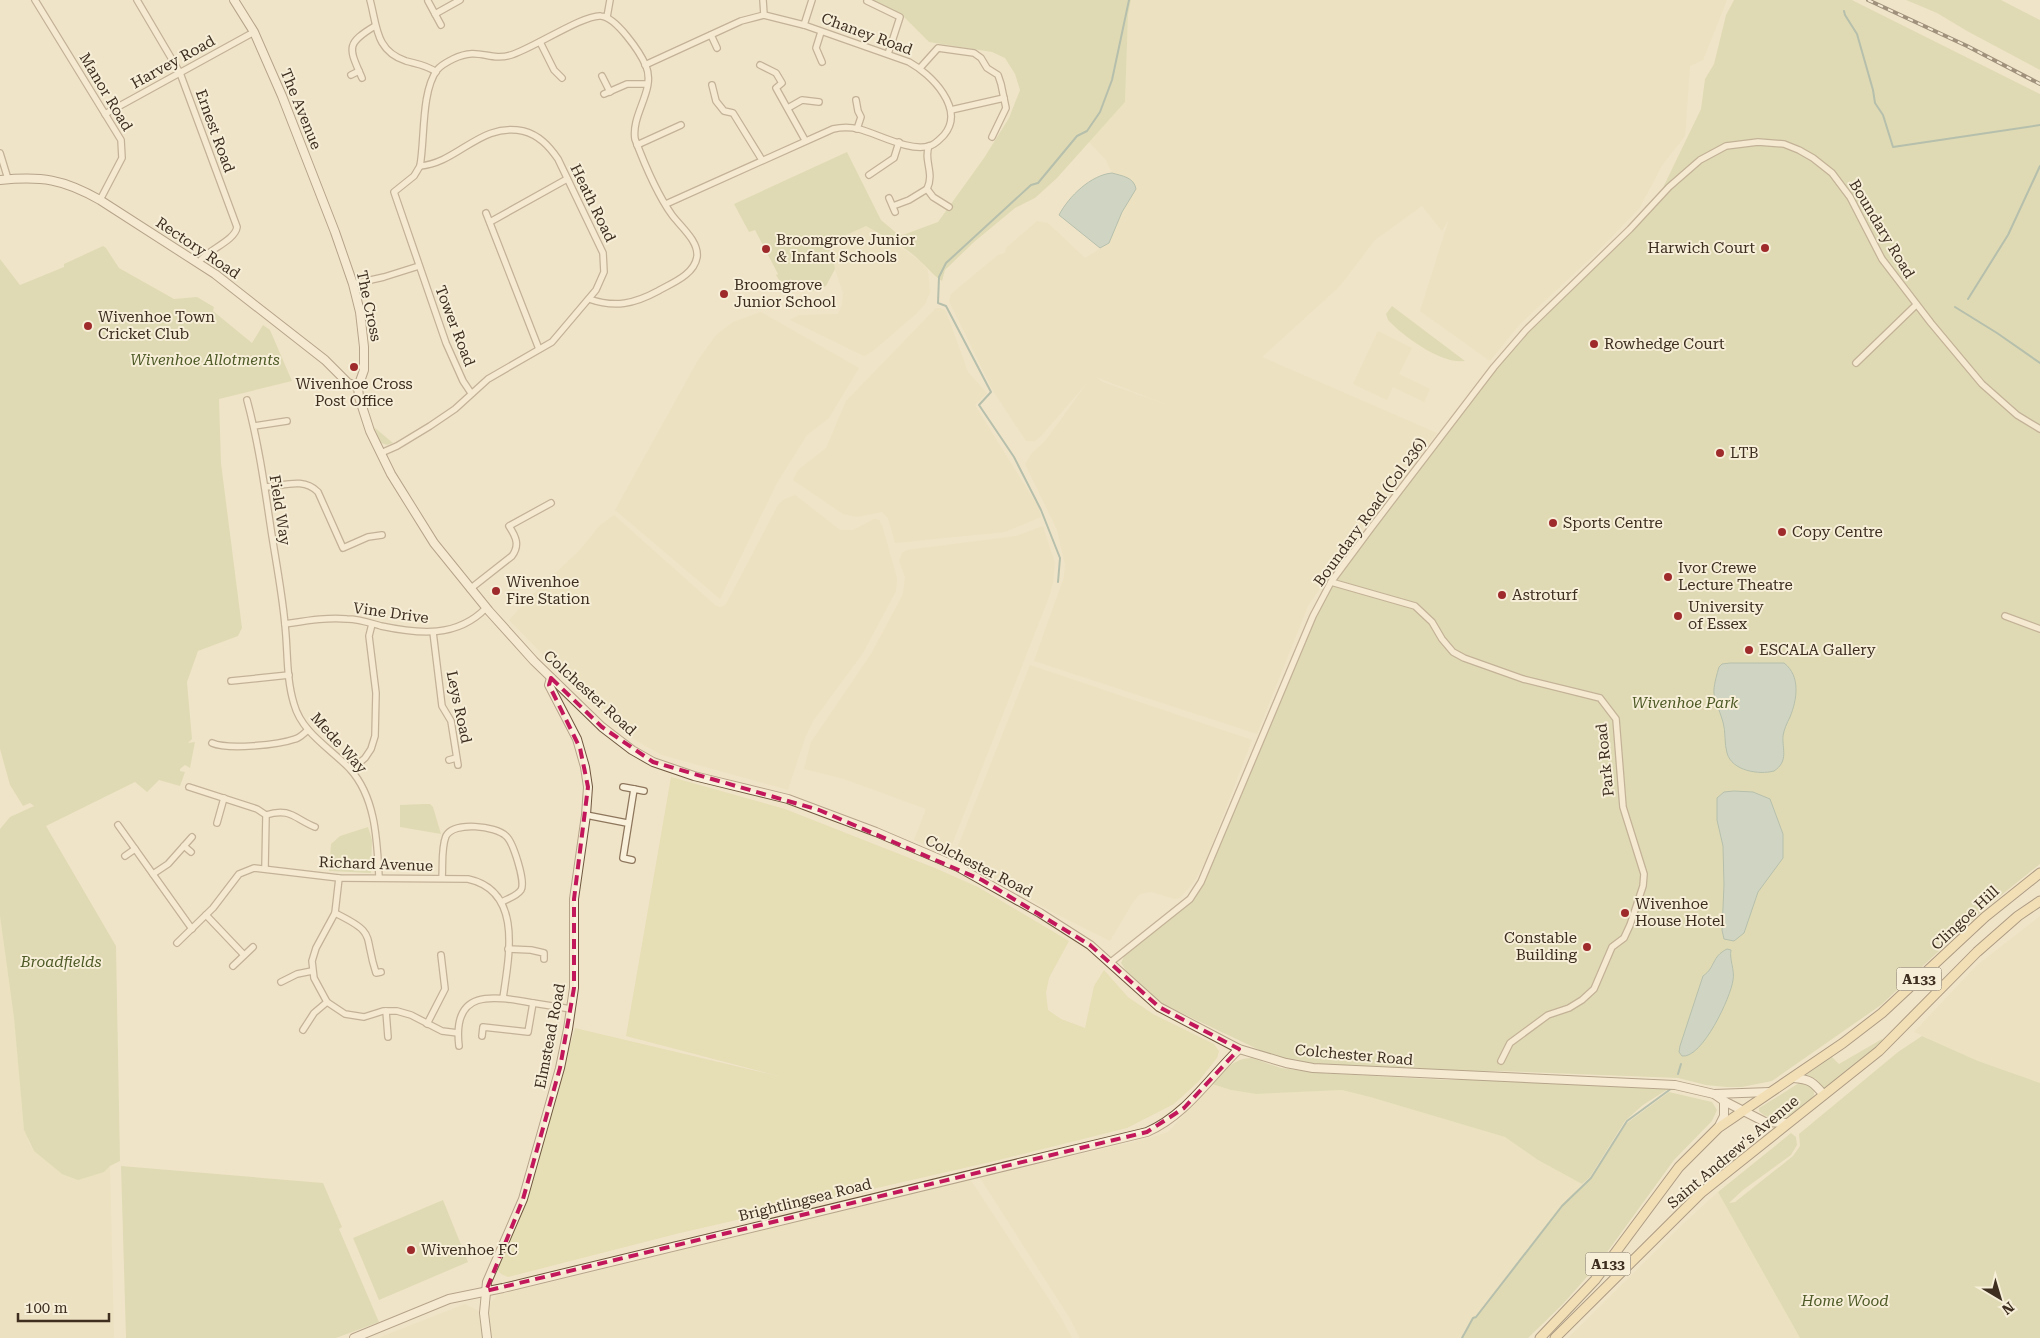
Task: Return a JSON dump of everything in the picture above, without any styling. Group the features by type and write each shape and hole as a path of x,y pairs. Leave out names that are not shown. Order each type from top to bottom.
{"main road":[{"name":"The Avenue","path":"234,0 254,32 282,96 335,232"},
{"name":"Rectory Road","path":"4,180 35,178 60,182 100,200 199,262 325,360 348,383 358,387"},
{"name":"The Cross","path":"335,232 353,284 360,312 364,347 364,370 358,387"},
{"name":"Colchester Road","path":"358,387 362,407 381,453 396,482 423,527 470,589 518,644 611,735 653,762 694,776 796,802 876,832 958,867 1064,927 1090,945 1112,962 1133,985 1159,1007 1239,1049 1286,1063 1313,1068 1430,1075 1634,1082 1675,1085 1714,1094 1770,1092"},
{"name":"Elmstead Road","path":"487,1338 484,1313 486,1291 493,1267 523,1199 553,1093 571,1009 576,971 574,899 588,787 583,757 573,729 549,686 551,678"},
{"name":"Clingoe Hill","path":"1793,1078 1882,1013 1991,912 2040,873"},
{"name":"A133","path":"1824,1095 1879,1051 1972,957 2011,922 2040,901"},
{"name":"Brightlingsea Road","path":"354,1338 449,1299 1147,1132 1168,1122 1184,1108 1239,1049"},
{"name":"Saint Andrew's Avenue","path":"1540,1338 1600,1273 1679,1166 1718,1128 1742,1110 1793,1078"},
{"path":"1793,1078 1813,1082 1824,1095"},
{"name":"Colchester Road","path":"1714,1094 1765,1122 1788,1123"},
{"name":"Saint Andrew's Avenue","path":"1555,1338 1702,1193 1824,1095"},
{"path":"1718,1128 1724,1116 1724,1101"}],"street":[{"name":"Manor Road","path":"35,0 121,140 123,150 120,163 100,200"},
{"name":"Ernest Road","path":"137,0 180,73 237,227 234,234 199,262"},
{"path":"370,0 379,37 390,52 404,60 429,67 436,72"},
{"path":"435,14 460,0"},
{"path":"607,17 610,0"},
{"path":"763,0 764,15"},
{"path":"804,25 812,0"},
{"path":"428,1 441,25"},
{"path":"867,1 900,17 888,54"},
{"name":"Chaney Road","path":"646,65 741,21 764,15 804,25 909,62 920,68 944,95 950,110"},
{"path":"420,166 426,100 436,72 444,64 473,52 490,56 516,54 591,17 607,17 617,24 646,65 648,76 634,126 637,146 673,217 686,231 697,252 694,264 689,272 633,303 612,305 589,299"},
{"path":"362,78 352,51 352,44 359,36 375,26"},
{"name":"Harvey Road","path":"104,114 254,32"},
{"path":"821,32 816,48 822,62"},
{"path":"711,35 718,48"},
{"path":"540,42 554,70 562,78"},
{"path":"920,68 938,48 974,53 981,58 987,68 998,75 1006,108 992,137"},
{"path":"760,66 776,73 782,83 776,88 805,140"},
{"path":"351,74 359,71"},
{"path":"602,76 607,93 627,84 647,84"},
{"path":"712,85 716,102 724,111 733,113 762,160"},
{"path":"666,204 833,129 857,128 918,147 929,146 947,131 951,118 950,110 1004,98"},
{"path":"788,108 802,100 819,102"},
{"path":"856,100 861,117 857,128"},
{"path":"637,146 681,125"},
{"name":"Heath Road","path":"381,453 397,446 430,426 455,409 488,379 540,350 556,338 589,299 602,278 603,253 568,179 553,152 542,140 526,132 504,129 491,132 437,162 420,166"},
{"path":"869,175 894,158 899,142"},
{"name":"Boundary Road","path":"1669,187 1700,160 1726,146 1758,142 1784,144 1799,150 1827,169 1842,184 1882,259 1916,305 1982,384 2017,414 2040,429"},
{"path":"893,206 909,200 927,189 931,178 926,152 929,146"},
{"path":"0,153 4,180"},
{"name":"Tower Road","path":"420,166 414,176 394,192 452,360 471,393"},
{"path":"490,222 568,179"},
{"name":"Boundary Road (Col 236)","path":"1112,962 1190,899 1209,866 1313,616 1331,582 1506,353 1526,330 1630,229 1669,187"},
{"path":"927,189 933,196 949,207"},
{"path":"890,198 895,212"},
{"path":"486,213 540,350"},
{"path":"353,284 420,266"},
{"path":"1856,363 1916,305"},
{"name":"Field Way","path":"247,400 254,426 265,487 285,624"},
{"path":"254,426 287,421"},
{"path":"265,487 299,483 312,487 318,492 343,548 368,537 382,535"},
{"path":"470,589 512,556 517,549 516,537 509,526 551,503"},
{"name":"Park Road","path":"1331,582 1416,606 1432,622 1442,639 1453,652 1464,658 1523,679 1600,698 1616,719 1622,807 1644,874 1640,897 1624,938 1612,946 1594,989 1582,1000 1568,1008 1548,1015 1510,1043 1501,1061"},
{"name":"Vine Drive","path":"285,624 346,618 403,630 433,632 466,625 477,619 486,608"},
{"path":"2005,616 2040,629"},
{"name":"Mede Way","path":"285,624 289,675 296,710 308,730 351,770 364,794 375,829 379,877"},
{"path":"351,770 366,758 371,750 375,736 376,693 370,636 372,624"},
{"name":"Leys Road","path":"433,632 442,706 451,721 458,765"},
{"path":"231,681 289,675"},
{"path":"212,743 220,746 243,747 280,742 294,740 308,730"},
{"name":"Leys Road","path":"449,760 456,758"},
{"path":"189,787 257,809 266,815 285,812 297,816 315,827"},
{"path":"622,787 644,791"},
{"path":"623,858 634,789"},
{"path":"216,823 224,798"},
{"path":"264,868 266,815"},
{"path":"586,815 628,823"},
{"path":"118,825 192,929"},
{"path":"442,878 444,842 448,834 460,827 496,829 511,842 523,882 518,893 502,902 508,921 508,949 503,998"},
{"path":"153,874 168,864 192,837"},
{"path":"184,846 191,852"},
{"path":"125,856 135,850"},
{"path":"616,857 632,860"},
{"name":"Richard Avenue","path":"177,943 206,915 239,874 254,868 339,878 468,879 482,883 490,888 502,902"},
{"path":"339,878 335,914 316,948 312,961 314,978 327,1002 337,1010 353,1016 364,1017 386,1011 405,1013 442,1031 458,1032"},
{"path":"335,914 354,922 368,935 376,973 381,972"},
{"path":"206,915 244,955"},
{"path":"233,966 253,947"},
{"path":"508,949 544,953 544,959"},
{"path":"427,1024 445,989 441,955"},
{"path":"282,982 297,974 312,971"},
{"path":"460,1046 458,1032 460,1020 468,1006 477,1000 487,997 503,998 571,1009"},
{"path":"303,1030 314,1013 327,1002"},
{"path":"482,1036 483,1027 528,1032 533,1003"},
{"path":"386,1011 388,1037"}],"highlighted area":[{"path":"551,678 602,727 653,762 819,810 982,880 1090,945 1159,1007 1239,1049 1184,1108 1147,1132 486,1291 523,1199 560,1068 574,988 574,899 588,787 580,748 549,685"}],"shaded area":[{"path":"1131,0 1727,0 1703,60 1690,66 1685,136 1663,164 1639,209 1592,257 1520,324 1490,361 1420,311 1449,219 1442,231 1422,206 1375,240 1340,286 1262,357 1437,433 1346,550 1308,606 1257,734 1034,661 1064,577 1065,565 1057,530 1025,464 1032,453 1046,440 1087,383 1042,435 1035,441 1026,441 993,391 949,301 951,294 998,255 1005,253 1006,248 1037,221 1048,223 1085,258 1109,243 1122,212 1136,189 1130,179 1112,173 1106,160 1089,142 1125,102 1128,15","holes":["1096,377 1168,405 1103,382"]},
{"path":"866,226 922,263 928,271 930,293 925,304 916,314 873,351 864,356 790,320 799,315 838,314 842,305 843,293 835,269 831,242"},
{"path":"936,308 946,311 968,372 987,393 975,405 1039,508 1041,517 1005,532 895,543 888,518 882,512 857,517 843,514 793,480 798,470 826,448 846,401"},
{"path":"761,312 859,368 829,418 807,435 777,483 720,599 615,510 698,360 716,335 733,322"},
{"path":"1378,331 1412,348 1399,374 1430,389 1424,402 1393,387 1387,400 1353,384"},
{"path":"795,495 840,530 853,530 874,519 879,520 897,578 896,591 863,653 813,721 805,738 788,790 662,755 640,743 600,713 509,620 536,591 579,551 600,525 614,515 715,605 723,606 726,604 778,505 783,500"},
{"path":"1043,526 1055,563 1049,597 949,852 945,853 914,840 926,809 844,779 804,769 811,742 871,654 903,594 905,577 899,561 902,553 907,550 1016,536"},
{"path":"1030,665 1252,740 1206,860 1194,882 1180,898 1175,899 1151,892 1140,894 1133,902 1110,941 1054,913 954,856"},
{"path":"671,777 785,809 935,868 978,887 1069,941 1049,978 1046,993 1048,1010 1061,1019 1085,1028 1094,986 1104,970 1128,997 1153,1014 1214,1044 1219,1051 1217,1058 1198,1082 1174,1104 1127,1128 995,1161 680,1233 508,1277 501,1274 497,1269 526,1199 575,1028 778,1076 626,1036"},
{"path":"0,916 14,1018 24,1129 30,1144 34,1151 62,1174 104,1172 110,1166 114,1338 0,1338"},
{"path":"2040,916 2040,1083 1978,1061 1914,1032 1976,966"},
{"path":"1212,1084 1231,1090 1256,1094 1342,1090 1370,1097 1505,1137 1538,1160 1582,1184 1531,1244 1464,1331 1462,1338 1080,1338 1069,1317 980,1178 1168,1132"},
{"path":"970,1179 1060,1316 1072,1338 491,1338 487,1316 488,1309 491,1302 498,1295"},
{"path":"1718,1192 1800,1338 1568,1338 1687,1220"},
{"path":"465,1304 479,1311 483,1338 378,1338"}],"green space":[{"path":"871,0 1131,0 1128,15 1125,102 1057,178 1035,198 1015,208 974,242 945,270 942,281 910,252 866,226 831,242 835,269 826,286 810,292 805,281 784,288 755,230 749,232 734,204 847,152 881,220 900,236 938,222 984,158 1009,118 1020,90 1015,74 1005,58 992,52 929,42 901,14"},
{"name":"Wivenhoe Park","path":"1734,0 1852,0 2040,94 2040,864 1984,909 1881,1005 1772,1081 1742,1087 1706,1085 1678,1078 1500,1071 1433,1071 1347,1067 1292,1061 1268,1054 1154,1000 1133,981 1121,963 1125,954 1190,899 1202,882 1331,582 1514,344 1657,200 1701,109 1705,79 1714,64 1726,15"},
{"path":"1906,0 2001,0 2040,20 2040,70 1937,13"},
{"path":"103,246 119,268 174,299 197,297 214,307 213,311 252,343 263,325 270,330 292,381 219,399 221,463 242,628 238,636 198,651 187,682 192,739 188,743 195,742 190,768 185,765 180,769 180,771 185,772 180,786 159,780 147,792 135,782 46,826 116,946 120,1161 110,1166 104,1172 78,1180 62,1174 34,1151 24,1130 14,1018 0,916 0,829 10,817 34,806 30,803 23,806 10,785 0,749 0,259 20,285 64,267 64,264"},
{"path":"1392,306 1465,361 1445,359 1403,334 1388,320 1386,314"},
{"path":"374,427 393,443 387,445 381,443"},
{"path":"430,804 433,807 441,834 400,827 400,805"},
{"path":"368,827 372,840 371,873 329,871 331,844 340,836"},
{"name":"Home Wood","path":"1922,1036 1978,1061 2040,1083 2040,1338 1800,1338 1718,1192 1791,1133 1796,1137 1797,1145 1791,1155 1743,1190 1729,1203 1735,1202 1793,1156 1800,1146 1799,1134 1898,1052"},
{"path":"1882,1039 1884,1042 1825,1089 1816,1079 1806,1075 1831,1056 1839,1064"},
{"path":"1252,1058 1281,1068 1319,1073 1448,1080 1494,1079 1668,1089 1643,1105 1625,1121 1590,1177 1582,1184 1538,1160 1505,1137 1370,1097 1342,1090 1256,1094 1231,1090 1212,1084 1234,1063 1239,1060"},
{"path":"1799,1083 1810,1086 1813,1089 1814,1095 1796,1112 1781,1118 1773,1118 1759,1111 1759,1108"},
{"path":"1669,1092 1712,1102 1717,1110 1712,1121 1674,1160 1600,1262 1563,1304 1528,1338 1462,1338 1473,1318 1476,1317 1562,1206 1591,1178 1627,1123"},
{"path":"121,1166 323,1183 342,1227 339,1229 379,1322 336,1338 126,1338"},
{"name":"Wivenhoe FC","path":"443,1200 468,1262 379,1300 353,1238"}],"water":[{"path":"1112,173 1130,179 1136,189 1122,212 1109,243 1100,248 1059,215 1081,188 1096,178"},
{"path":"1784,663 1793,675 1796,696 1783,733 1784,755 1782,763 1774,771 1754,772 1740,768 1734,764 1727,753 1724,726 1715,700 1714,690 1719,667 1722,664"},
{"path":"1724,792 1753,792 1770,799 1783,834 1783,858 1758,892 1744,933 1734,941 1724,939 1722,930 1723,846 1717,820 1717,798"},
{"path":"1727,949 1731,950 1733,976 1727,999 1706,1038 1690,1054 1682,1056 1679,1052 1680,1046 1703,976 1710,969 1718,955"}],"waterway":[{"path":"1058,582 1060,558 1041,510 1014,457 979,405 991,392 946,306 938,303 939,277 946,263 1031,185 1038,183 1077,136 1087,131 1100,112 1112,80 1129,0"},
{"path":"1844,11 1857,34 1875,103 1883,115 1893,147 2040,125"},
{"path":"1968,299 2008,235 2040,166"},
{"path":"1955,307 2040,363"},
{"path":"1678,1074 1681,1064"},
{"path":"1462,1338 1473,1318 1476,1317 1562,1206 1591,1178 1627,1121 1672,1088"}],"railway":[{"path":"1868,0 1967,46 2040,84"}],"place":[{"name":"Harwich Court","path":"1765,248"},
{"name":"Broomgrove Junior & Infant Schools","path":"766,249"},
{"name":"Broomgrove Junior School","path":"724,294"},
{"name":"Wivenhoe Town Cricket Club","path":"88,326"},
{"name":"Rowhedge Court","path":"1594,344"},
{"name":"Wivenhoe Cross Post Office","path":"354,367"},
{"name":"LTB","path":"1720,453"},
{"name":"Sports Centre","path":"1553,523"},
{"name":"Copy Centre","path":"1782,532"},
{"name":"Ivor Crewe Lecture Theatre","path":"1668,577"},
{"name":"Wivenhoe Fire Station","path":"496,591"},
{"name":"Astroturf","path":"1502,595"},
{"name":"University of Essex","path":"1678,616"},
{"name":"ESCALA Gallery","path":"1749,650"},
{"name":"Wivenhoe House Hotel","path":"1625,913"},
{"name":"Constable Building","path":"1587,947"},
{"name":"Wivenhoe FC","path":"411,1250"}],"park label":[{"name":"Wivenhoe Allotments","path":"205,360"},
{"name":"Broadfields","path":"61,962"}]}
